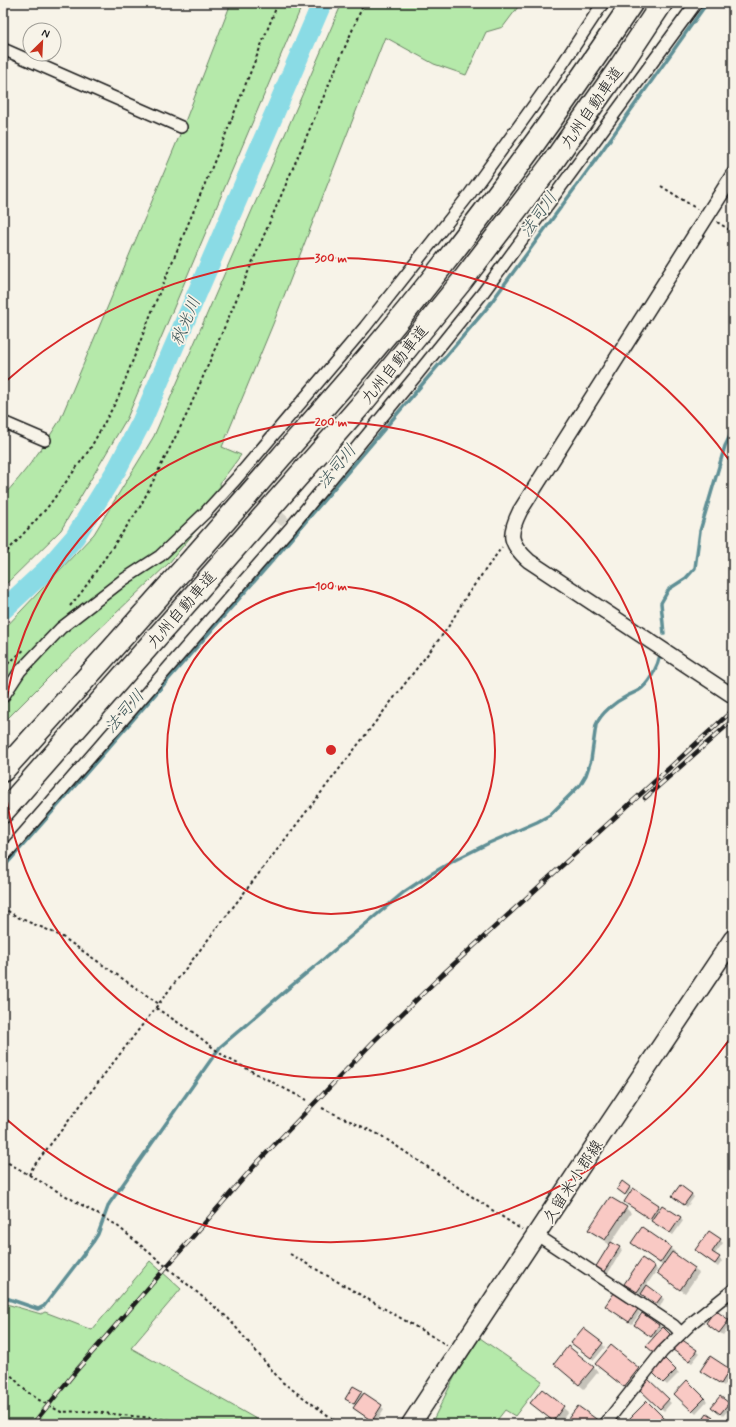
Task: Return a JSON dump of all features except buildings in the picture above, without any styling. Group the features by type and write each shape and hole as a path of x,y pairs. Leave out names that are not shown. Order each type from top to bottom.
{"highway":[{"name":"九州自動車道","path":"3,771 196,555 342,388 442,267 529,152 632,3"},
{"name":"九州自動車道","path":"3,812 361,405 462,281 550,166 619,68 662,3"}],"main road":[{"name":"久留米小郡線","path":"411,1424 733,939"}],"street":[{"path":"3,697 20,671 61,628 123,580 160,556 239,481 365,327 469,194 552,80 603,3"},
{"path":"3,857 288,524 482,294 696,3"},
{"path":"3,49 182,128"},
{"path":"732,693 529,561 519,552 511,535 512,526 520,511 733,175"},
{"path":"3,422 45,440"},
{"path":"537,1235 673,1325 681,1333"},
{"path":"605,1424 662,1352 694,1321 733,1290"}],"path":[{"path":"3,556 47,508 90,449 118,398 158,296 227,132 278,3"},
{"path":"65,612 81,593 136,513 162,465 187,414 364,3"},
{"path":"722,3 733,10"},
{"path":"29,1175 33,1167 447,629 467,595 511,535"},
{"path":"3,668 30,645"},
{"path":"3,906 18,917 56,933 159,1004"},
{"path":"156,1008 220,1054 306,1100"},
{"path":"322,1108 380,1135 527,1233 537,1235"},
{"path":"3,1160 115,1224 228,1318 282,1382 332,1419"},
{"path":"290,1254 459,1352"},
{"path":"3,1367 26,1391 61,1412 84,1411 171,1420 187,1424"}],"green space":[{"path":"231,3 303,3 127,418 61,530 3,587 3,496 33,460 60,420 181,132"},
{"path":"342,3 521,3 503,27 486,32 466,75 434,64 385,37 273,324 222,447 241,455 220,483 222,499 169,563 59,667 3,723 3,630 94,534 154,436"},
{"path":"150,1261 181,1289 131,1348 265,1424 3,1424 3,1303 41,1314 45,1312 92,1330"},
{"path":"480,1338 542,1381 515,1416 505,1410 494,1424 431,1424 455,1376"}],"waterway":[{"name":"秋光川","path":"3,610 48,568 75,537 117,469 142,421 322,3"},
{"name":"法司川","path":"3,868 273,560 487,308 594,162 707,3"},
{"path":"664,634 661,603 669,589 686,578 695,568 700,531 725,446 733,430"},
{"path":"3,1297 38,1309 44,1306 93,1242 98,1234 109,1204 220,1047 404,892 455,860 550,815 580,785 586,775 591,760 596,725 598,721 605,712 622,698 639,690 646,684 654,672 660,655"}],"tunnel":[{"path":"242,484 285,522"}],"railway":[{"path":"33,1424 76,1371 256,1164 373,1042 443,974 733,710"},
{"path":"645,798 733,720"}]}
